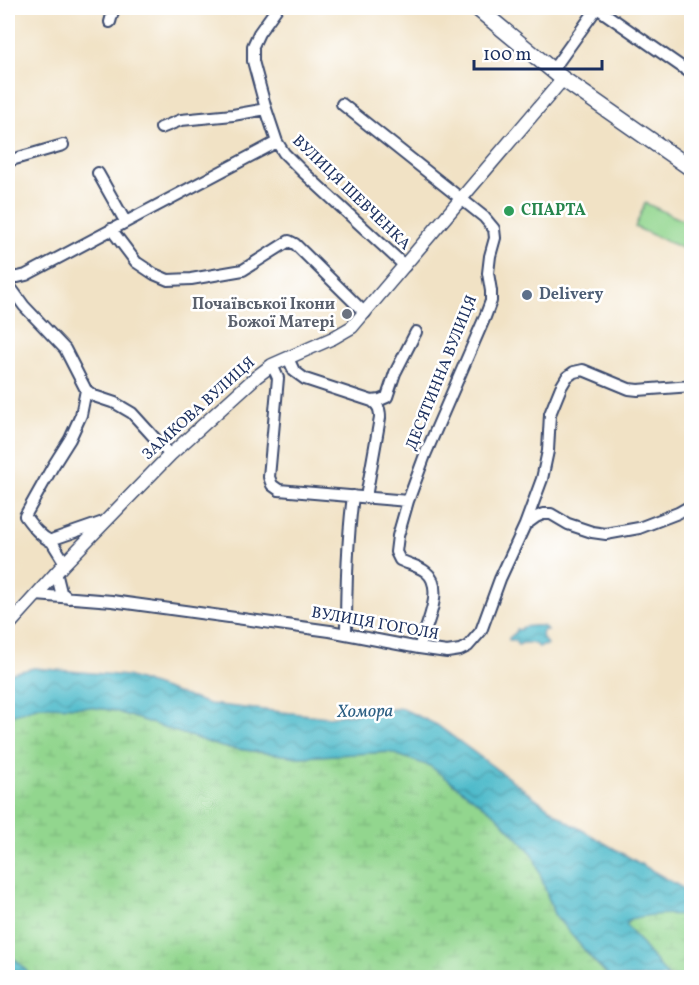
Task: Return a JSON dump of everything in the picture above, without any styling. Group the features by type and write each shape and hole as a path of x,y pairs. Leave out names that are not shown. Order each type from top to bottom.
{"main road":[{"path":"477,8 557,75 692,169"}],"street":[{"path":"110,22 114,8"},
{"name":"ВУЛИЦЯ ШЕВЧЕНКА","path":"277,8 259,33 253,46 253,61 277,142 284,153 302,171 405,266"},
{"path":"557,75 597,8 692,74"},
{"name":"ЗАМКОВА ВУЛИЦЯ","path":"8,627 61,567 170,455 256,377 272,365 352,327 461,199 557,75"},
{"path":"342,104 461,199"},
{"path":"161,128 182,120 233,116 266,109"},
{"name":"ВУЛИЦЯ ШЕВЧЕНКА","path":"8,277 22,276 277,142"},
{"path":"8,161 63,145"},
{"path":"98,173 125,221"},
{"name":"ДЕСЯТИННА ВУЛИЦЯ","path":"418,648 431,610 435,586 425,570 400,560 396,552 398,536 425,455 485,317 491,291 488,273 495,238 494,229 484,217 461,199"},
{"path":"111,229 136,262 153,274 168,280 191,279 243,270 290,241 296,244 365,313"},
{"path":"22,276 10,287 24,306 65,349 86,390 132,413 170,455"},
{"path":"366,497 380,418 395,373 416,332"},
{"path":"288,358 294,371 305,379 372,401 378,406 380,418"},
{"path":"272,365 278,378 269,477 272,485 279,490 408,501"},
{"name":"ВУЛИЦЯ ГОГОЛЯ","path":"36,596 112,601 346,634 418,648 447,652 460,650 468,646 481,631 500,579 536,497 548,451 550,414 567,377 583,370 629,389 692,386"},
{"path":"278,378 294,371"},
{"path":"68,598 61,592 61,567 52,542 32,527 26,516 70,439 81,415 86,390"},
{"path":"372,401 387,397"},
{"path":"346,634 348,529 353,496"},
{"path":"536,497 542,507 568,525 606,534 639,528 692,505"},
{"path":"525,525 543,514 551,514"},
{"path":"52,542 54,539 107,521"}],"green space":[{"path":"645,203 691,224 691,239 686,250 635,227"},
{"path":"39,706 112,710 222,747 299,757 389,752 430,766 496,815 533,854 554,914 610,977 32,977 16,960 8,957 8,716"},
{"path":"647,914 691,916 691,977 668,977 626,925 630,919"}],"water":[{"path":"532,626 546,628 547,630 544,630 542,634 547,644 545,646 539,647 527,643 518,645 514,640 509,640 516,629"},
{"path":"34,668 127,676 209,704 328,717 401,708 437,725 568,822 691,893 691,916 668,914 645,916 630,919 626,925 668,977 610,977 554,914 533,854 496,815 430,766 389,752 299,757 222,747 112,710 88,707 39,706 8,716 8,674"},
{"path":"8,957 16,960 32,977 8,977"}],"place":[{"name":"СПАРТА","path":"509,211"},
{"name":"Delivery","path":"527,295"},
{"name":"Почаївської Ікони Божої Матері","path":"347,314"}],"water label":[{"name":"Хомора","path":"365,712"}]}
